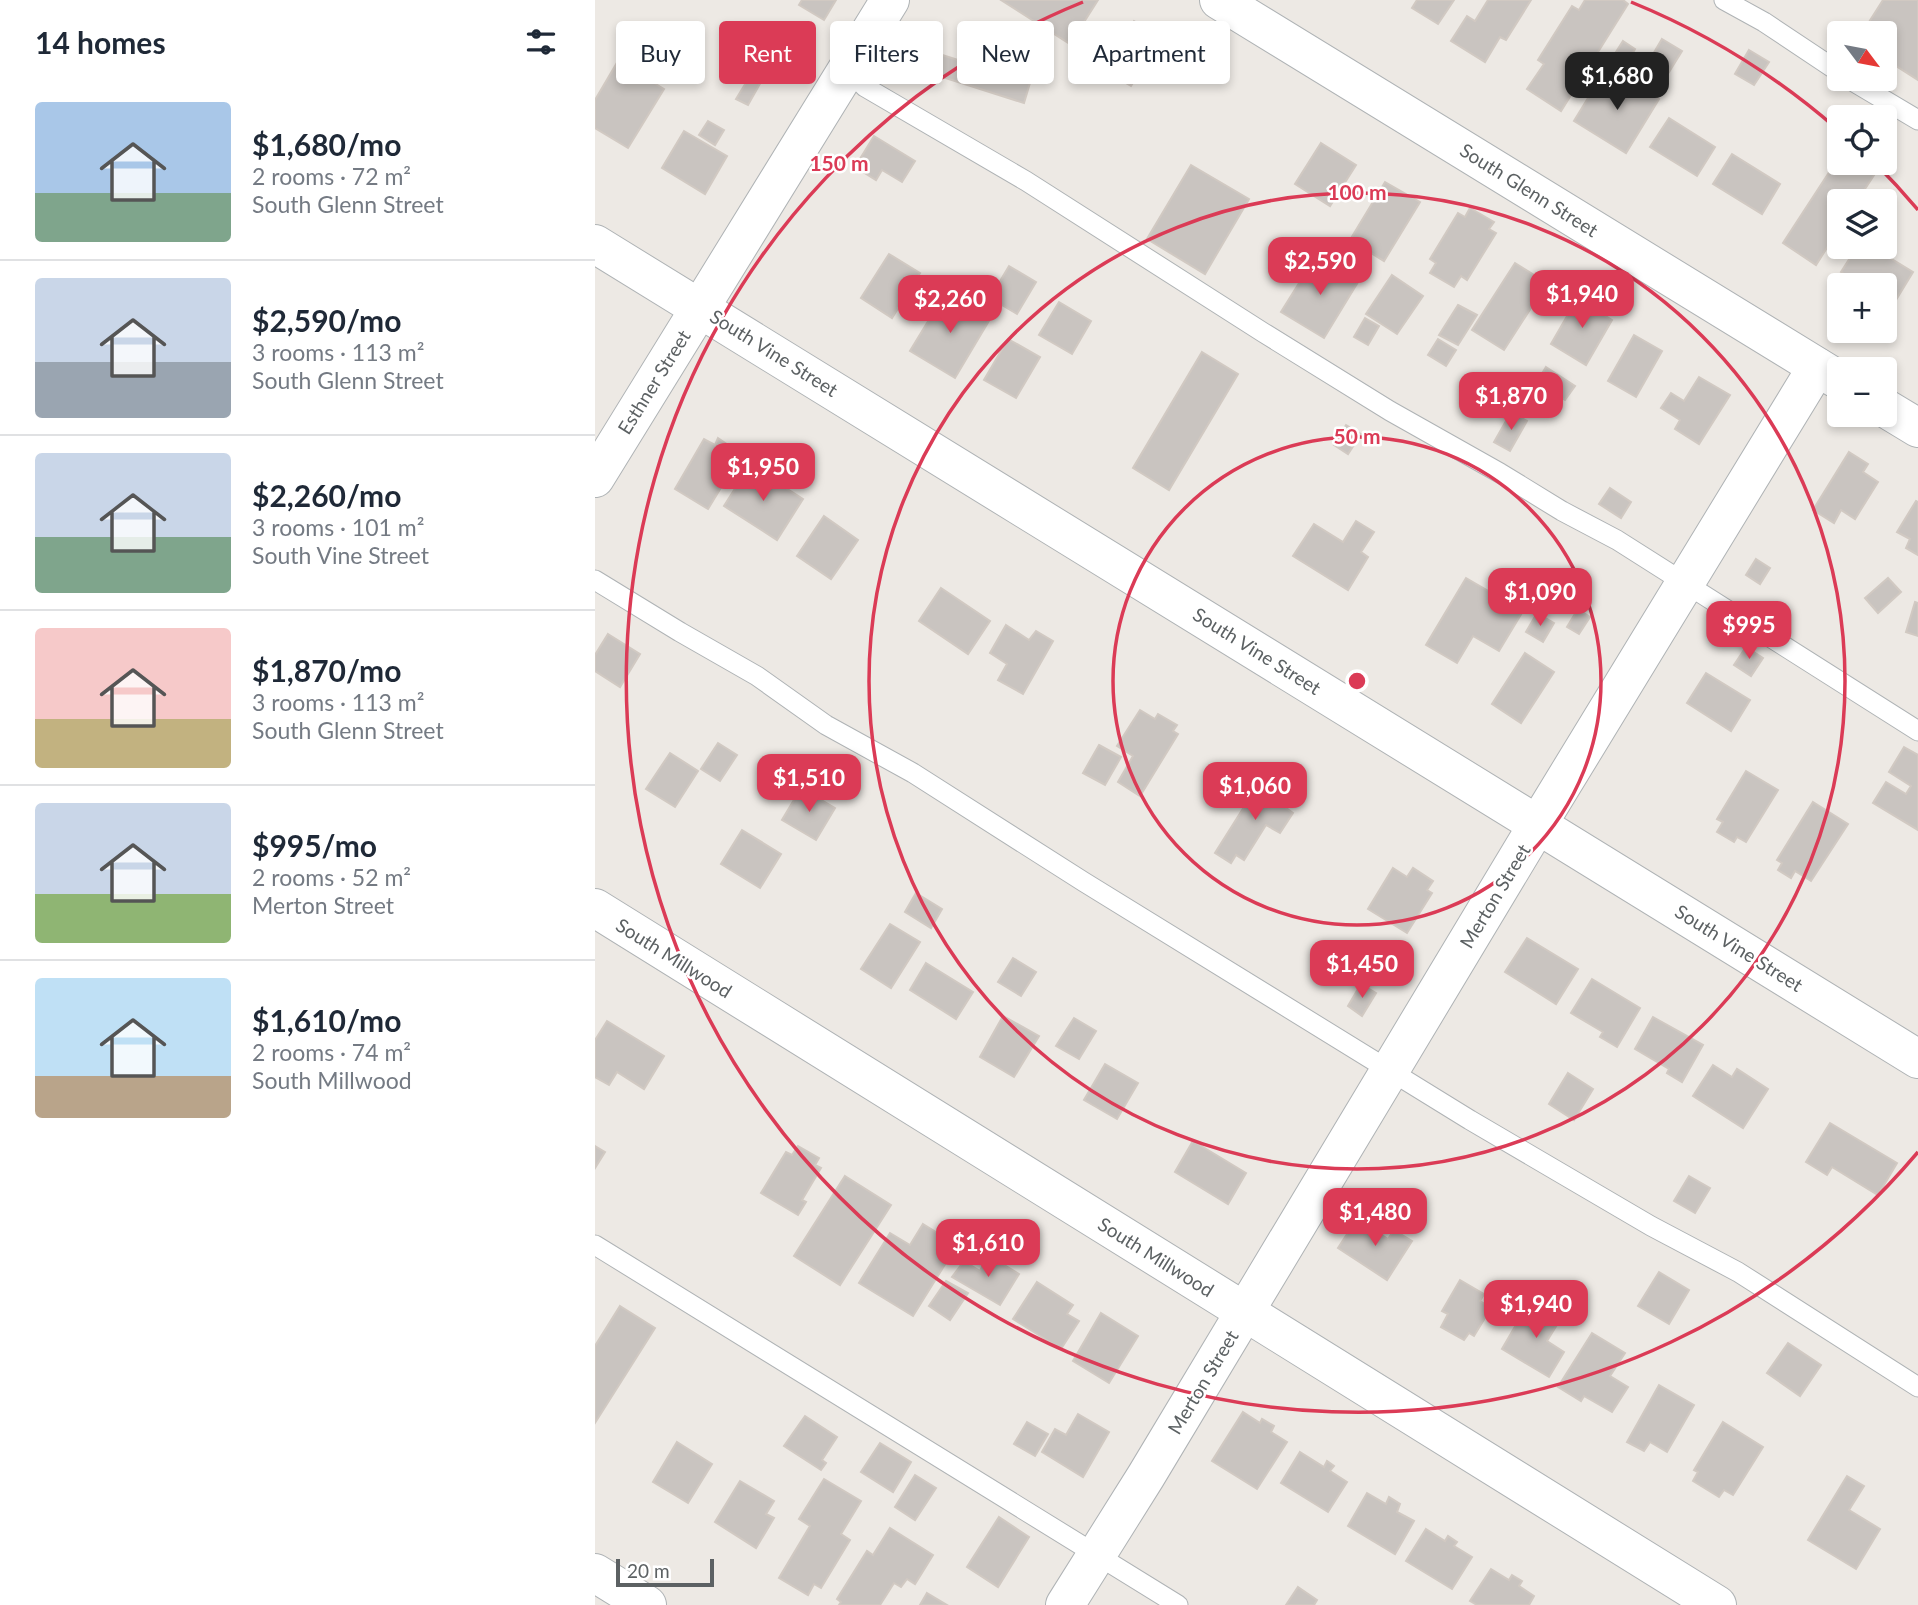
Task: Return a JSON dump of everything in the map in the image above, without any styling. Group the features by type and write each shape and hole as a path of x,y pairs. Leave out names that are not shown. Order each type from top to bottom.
{"street":[{"name":"Esthner Street","path":"877,21 890,0"},
{"name":"South Glenn Street","path":"1219,0 1827,373"},
{"name":"Esthner Street","path":"595,478 838,84"},
{"name":"South Vine Street","path":"595,244 1918,1059"},
{"name":"Merton Street","path":"1065,1605 1146,1476 1685,584 1827,375"},
{"path":"1897,415 1918,428"},
{"name":"South Millwood","path":"595,908 1717,1605"},
{"path":"595,1573 646,1605"}],"lane":[{"path":"1724,0 1764,22 1827,64"},
{"path":"862,84 1026,181 1275,341 1390,411 1617,540 1918,731"},
{"path":"1869,91 1918,120"},
{"path":"595,580 757,676 827,724 913,773 1095,889 1470,1120 1627,1212 1738,1272 1918,1387"},
{"path":"595,1245 1178,1605"}],"building":[{"path":"802,0 836,0 824,20 799,5"},
{"path":"1001,0 1098,0 1085,21 1068,21 1068,43 1054,34 1054,21 1034,21"},
{"path":"1417,0 1454,0 1438,24 1412,8"},
{"path":"1488,0 1531,0 1506,40 1500,37 1485,62 1451,41 1467,16 1475,21"},
{"path":"1585,0 1623,0 1628,4 1561,111 1527,89 1544,64 1538,60 1572,6 1579,10"},
{"path":"1883,0 1918,0 1918,80 1897,67 1897,21 1870,21"},
{"path":"1662,39 1682,51 1664,80 1645,68"},
{"path":"1623,41 1635,49 1624,68 1611,60"},
{"path":"1749,50 1769,62 1754,85 1735,74"},
{"path":"943,55 957,60 957,82 943,77"},
{"path":"616,64 616,84 656,84 664,89 628,148 595,128 595,100"},
{"path":"1617,73 1659,99 1626,153 1574,121 1599,80 1609,86"},
{"path":"745,84 760,84 748,105 736,99"},
{"path":"964,84 1030,84 1024,103"},
{"path":"1669,118 1715,147 1697,176 1650,147"},
{"path":"708,121 724,130 715,145 699,135"},
{"path":"684,131 727,156 705,194 662,168"},
{"path":"874,136 915,161 902,182 882,170 876,180 855,167"},
{"path":"1321,143 1356,165 1330,206 1295,184"},
{"path":"1732,154 1780,184 1762,214 1713,184"},
{"path":"1191,165 1249,199 1205,274 1147,239"},
{"path":"1827,175 1874,175 1865,189 1827,189 1827,248 1816,265 1783,243"},
{"path":"1385,182 1420,202 1384,261 1350,240"},
{"path":"1470,208 1494,222 1489,229 1496,233 1467,280 1461,276 1454,287 1430,273 1436,263 1430,259 1458,213 1465,217"},
{"path":"889,254 920,273 892,318 861,298"},
{"path":"1316,256 1358,282 1324,338 1281,312"},
{"path":"1849,259 1892,259 1913,272 1897,298 1897,273 1841,272"},
{"path":"1515,263 1547,283 1504,350 1472,330"},
{"path":"1009,266 1036,282 1017,314 990,298"},
{"path":"1392,275 1423,296 1397,334 1366,314"},
{"path":"946,292 990,319 955,378 910,351"},
{"path":"1581,292 1597,301 1593,308 1612,320 1586,365 1551,344"},
{"path":"1059,302 1091,321 1072,354 1039,335"},
{"path":"1458,305 1477,315 1458,345 1439,335"},
{"path":"1365,318 1379,326 1368,345 1354,337"},
{"path":"1634,335 1662,351 1636,397 1608,381"},
{"path":"1008,339 1040,357 1016,398 984,380"},
{"path":"1438,339 1456,350 1446,366 1428,355"},
{"path":"1202,352 1238,374 1169,490 1133,468"},
{"path":"1546,367 1575,386 1565,400 1537,382"},
{"path":"1699,377 1730,395 1699,444 1675,429 1680,420 1661,408 1671,393 1684,401"},
{"path":"1511,412 1527,421 1510,451 1494,442"},
{"path":"1346,425 1361,434 1348,454 1334,445"},
{"path":"718,438 731,447 728,452 739,458 708,509 675,489 704,439 715,445"},
{"path":"1849,452 1868,464 1863,472 1878,482 1855,519 1841,510 1834,523 1813,510"},
{"path":"750,465 803,499 777,540 724,506"},
{"path":"1610,488 1631,502 1621,518 1599,504"},
{"path":"1916,501 1918,555 1906,548 1910,539 1897,532"},
{"path":"824,516 858,540 831,579 797,556"},
{"path":"1356,521 1374,532 1361,552 1368,557 1348,590 1293,556 1314,524 1343,542"},
{"path":"1756,559 1770,568 1760,584 1746,575"},
{"path":"1466,578 1523,611 1499,651 1473,636 1457,663 1426,645"},
{"path":"1888,578 1901,592 1878,613 1865,598"},
{"path":"941,588 990,621 968,654 919,621"},
{"path":"1915,602 1918,603 1918,636 1906,632"},
{"path":"1578,609 1590,617 1579,634 1567,627"},
{"path":"1537,613 1554,623 1543,642 1526,632"},
{"path":"1006,625 1029,640 1036,631 1053,641 1023,694 998,680 1007,664 990,653"},
{"path":"608,634 640,654 620,687 595,671 595,655"},
{"path":"1746,647 1763,658 1751,676 1734,665"},
{"path":"1525,653 1554,672 1521,723 1492,704"},
{"path":"1706,673 1750,700 1731,731 1687,703"},
{"path":"1140,710 1155,719 1158,714 1177,725 1173,731 1178,734 1140,796 1118,782 1133,756 1117,746"},
{"path":"718,743 737,755 720,781 701,769"},
{"path":"1099,745 1121,757 1105,785 1083,773"},
{"path":"1904,747 1918,755 1918,830 1873,803 1886,782 1906,794 1911,786 1889,772"},
{"path":"670,753 698,771 675,807 646,789"},
{"path":"1746,771 1778,790 1746,842 1737,837 1734,842 1717,832 1723,822 1717,819"},
{"path":"1269,781 1284,791 1278,802 1293,813 1280,833 1266,825 1244,860 1236,855 1231,863 1215,853 1256,788 1262,791"},
{"path":"801,788 835,808 816,840 782,820"},
{"path":"1813,802 1848,824 1811,881 1795,871 1791,878 1778,870 1782,863 1777,860"},
{"path":"742,830 781,854 760,888 721,864"},
{"path":"1393,868 1407,877 1413,868 1433,881 1427,890 1432,893 1407,933 1368,909"},
{"path":"916,893 942,909 931,928 905,912"},
{"path":"890,924 920,942 891,988 861,969"},
{"path":"1527,938 1578,969 1556,1004 1505,972"},
{"path":"1013,958 1036,972 1021,996 998,982"},
{"path":"926,963 973,992 956,1019 910,990"},
{"path":"1592,979 1640,1008 1617,1047 1600,1037 1603,1032 1571,1013"},
{"path":"1361,984 1376,993 1362,1016 1348,1006"},
{"path":"1003,1016 1039,1036 1014,1077 980,1057"},
{"path":"1653,1017 1703,1045 1682,1082 1667,1073 1669,1069 1635,1049"},
{"path":"1074,1018 1096,1031 1079,1059 1056,1046"},
{"path":"607,1021 664,1056 644,1089 617,1072 609,1085 595,1077 595,1040"},
{"path":"1105,1064 1138,1083 1117,1119 1084,1100"},
{"path":"1713,1065 1732,1077 1737,1069 1768,1089 1743,1128 1693,1096"},
{"path":"1568,1073 1593,1089 1574,1120 1549,1104"},
{"path":"1830,1123 1897,1163 1878,1195 1832,1167 1827,1175 1806,1162"},
{"path":"1193,1141 1246,1173 1228,1204 1175,1172"},
{"path":"595,1146 605,1152 595,1168"},
{"path":"798,1146 819,1158 815,1165 821,1168 802,1200 806,1202 798,1215 761,1193 786,1152 792,1155"},
{"path":"845,1176 891,1205 840,1285 794,1256"},
{"path":"1689,1176 1710,1188 1695,1213 1674,1201"},
{"path":"1357,1219 1388,1239 1394,1230 1412,1241 1387,1280 1338,1248"},
{"path":"923,1224 957,1245 913,1316 859,1283 890,1233 910,1245"},
{"path":"988,1255 1019,1274 1000,1305 952,1277 964,1261 980,1271"},
{"path":"1659,1272 1689,1290 1669,1324 1638,1306"},
{"path":"1460,1280 1484,1294 1480,1301 1491,1308 1474,1336 1469,1333 1464,1340 1441,1327 1448,1314 1442,1311"},
{"path":"946,1281 968,1293 950,1320 929,1306"},
{"path":"1037,1282 1073,1305 1067,1314 1079,1321 1061,1349 1013,1319"},
{"path":"1542,1302 1563,1315 1547,1341 1564,1352 1549,1377 1502,1349 1524,1311 1533,1316"},
{"path":"620,1306 655,1328 595,1423 595,1346"},
{"path":"1101,1313 1138,1336 1109,1383 1073,1361"},
{"path":"1592,1333 1625,1353 1610,1376 1628,1387 1612,1412 1584,1396 1581,1401 1558,1387"},
{"path":"1788,1343 1821,1365 1800,1396 1767,1373"},
{"path":"1659,1385 1694,1405 1667,1452 1650,1442 1644,1451 1627,1442"},
{"path":"1243,1412 1260,1423 1262,1419 1274,1426 1271,1432 1287,1442 1257,1489 1212,1461"},
{"path":"1078,1414 1109,1432 1083,1477 1042,1452 1055,1429 1066,1435"},
{"path":"805,1416 837,1437 822,1460 826,1463 821,1470 784,1446"},
{"path":"1027,1422 1048,1434 1035,1456 1014,1444"},
{"path":"1723,1422 1763,1447 1733,1495 1724,1490 1719,1497 1693,1481 1698,1472 1694,1470"},
{"path":"677,1442 712,1464 688,1503 653,1482"},
{"path":"880,1443 911,1462 893,1492 861,1472"},
{"path":"1300,1452 1324,1467 1327,1461 1334,1466 1330,1471 1347,1482 1328,1512 1281,1483"},
{"path":"915,1475 936,1488 915,1520 895,1507"},
{"path":"1847,1476 1864,1486 1849,1510 1880,1529 1856,1569 1808,1540"},
{"path":"824,1479 861,1501 841,1534 850,1540 821,1588 814,1584 808,1595 779,1578 810,1526 799,1519"},
{"path":"740,1481 774,1501 766,1514 774,1518 756,1548 715,1522"},
{"path":"1367,1493 1386,1504 1389,1497 1400,1504 1397,1512 1414,1521 1395,1554 1348,1526"},
{"path":"999,1517 1029,1537 998,1587 967,1567"},
{"path":"890,1528 933,1555 915,1584 907,1579 901,1587 894,1583 880,1605 839,1605 841,1602 837,1599 867,1551 873,1555"},
{"path":"1426,1529 1445,1541 1448,1536 1457,1542 1454,1546 1472,1557 1452,1589 1406,1561"},
{"path":"1491,1569 1509,1580 1512,1575 1522,1581 1519,1586 1534,1596 1529,1605 1477,1605 1470,1601"},
{"path":"1298,1587 1317,1600 1314,1605 1286,1605"},
{"path":"927,1593 947,1605 920,1605"}]}
